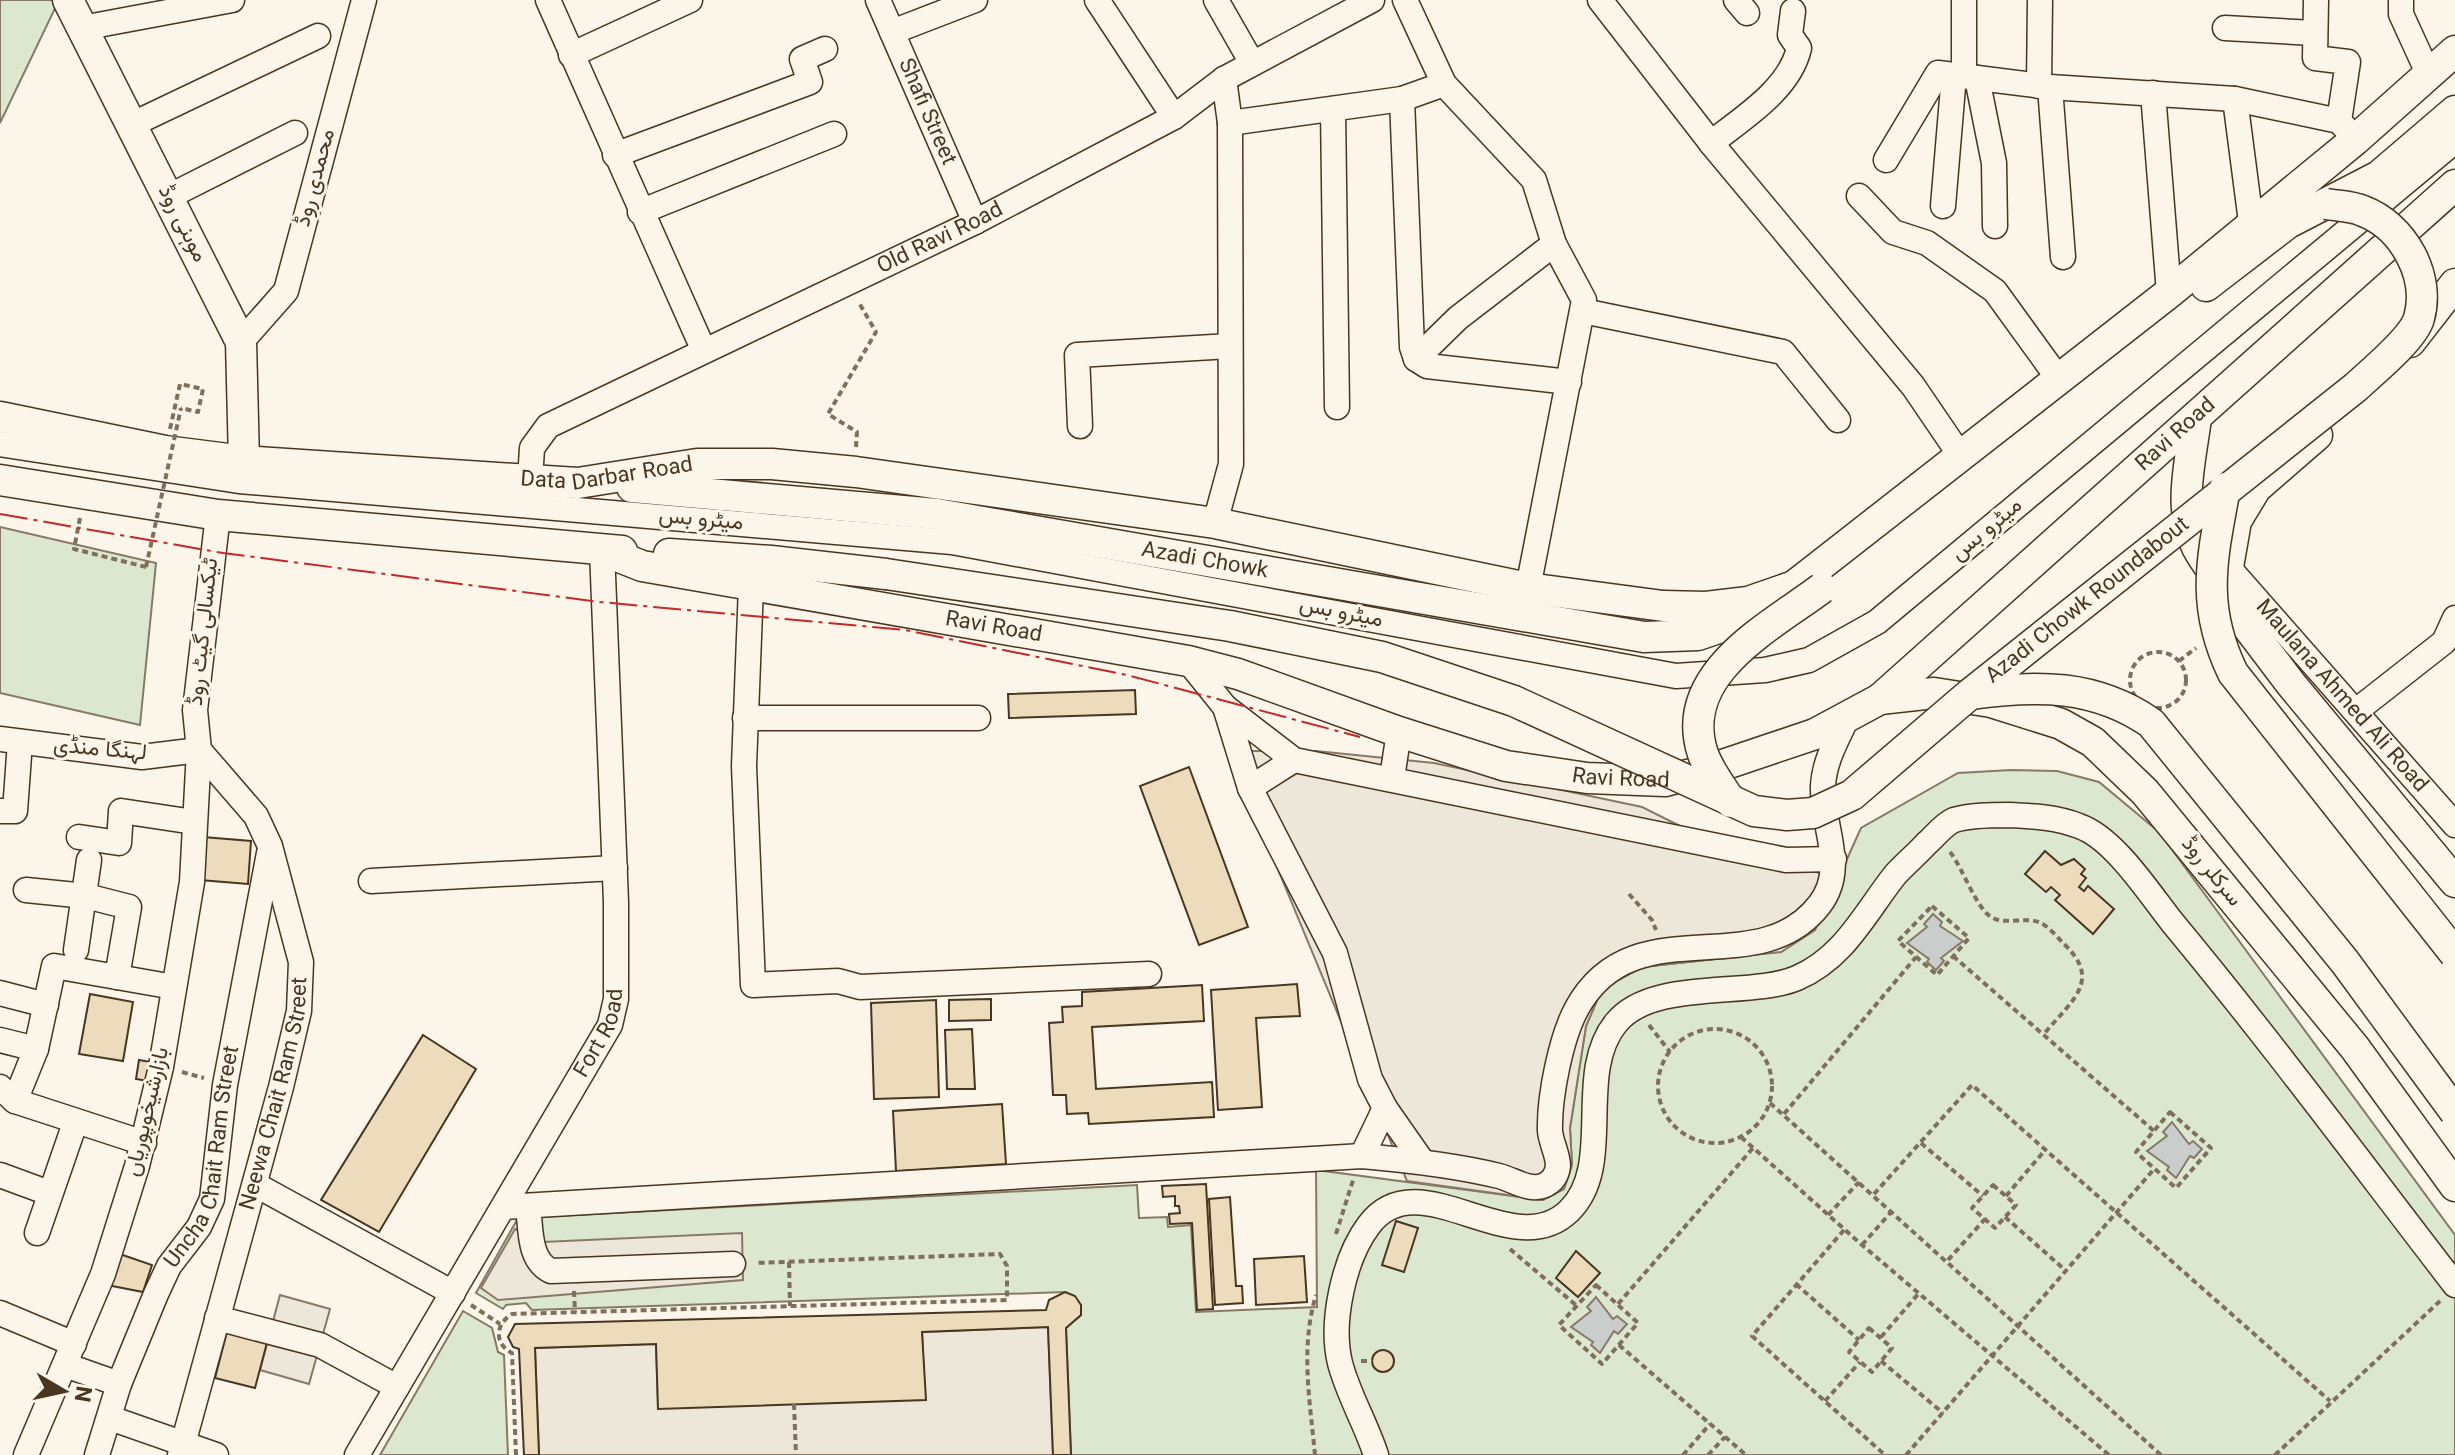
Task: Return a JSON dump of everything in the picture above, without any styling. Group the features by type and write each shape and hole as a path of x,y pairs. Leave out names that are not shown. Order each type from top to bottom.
{"main road":[{"name":"موہنی روڈ","path":"68,0 241,342 244,461"},
{"path":"1215,523 1528,588 1663,606 1706,607 1759,599 1794,586 2169,293 2251,222 2347,131 2455,51"},
{"path":"1731,802 1711,771 1701,745 1699,726 1704,695 1732,656 2257,246 2297,217 2379,176 2455,111"},
{"name":"Ravi Road","path":"602,550 642,566 1188,661 1266,683 1399,732 1506,766 1587,778 1665,781 1800,739 1880,699 2455,185"},
{"path":"2326,204 2364,211 2402,240 2419,277 2419,321"},
{"name":"Azadi Chowk Roundabout","path":"1731,802 1754,811 1787,815 1813,813 1837,805 2225,488 2356,387 2419,321 2455,271"},
{"path":"2232,599 2228,567 2236,521 2256,488 2372,386 2434,314 2455,284"},
{"name":"Data Darbar Road","path":"0,417 165,451 244,461 578,483 697,464 772,464 856,472 1215,523"},
{"path":"2196,418 2187,483 2188,518 2196,546 2232,599 2238,614 2291,684 2455,882"},
{"path":"0,480 218,515 602,550 771,561 886,574 1230,626 1382,657 1514,701 1731,802"},
{"name":"Azadi Chowk","path":"578,483 793,499 937,514 1644,637 1698,635 1728,627 1822,588"},
{"path":"2225,488 2213,552 2210,603 2215,628 2233,673 2455,954"},
{"path":"1970,694 2027,687 2056,688 2109,699 2151,723 2335,950 2455,1112"},
{"name":"سرکلر روڈ","path":"1880,699 1934,693 1991,702 2061,724 2093,742 2145,792 2355,1048 2455,1186"}],"street":[{"path":"82,28 163,6 232,0"},
{"name":"محمدی روڈ","path":"241,342 286,291 364,0"},
{"path":"548,0 704,351"},
{"path":"571,55 690,0"},
{"name":"Shafi Street","path":"878,0 975,222"},
{"path":"892,32 975,0"},
{"path":"1097,0 1174,117"},
{"path":"1216,0 1252,63"},
{"name":"Old Ravi Road","path":"530,480 532,448 548,426 850,285 975,222 1174,117 1224,79 1372,0"},
{"path":"1405,0 1444,84 1534,180 1554,244 1584,300 1528,588"},
{"path":"1600,0 1711,143 1913,386 1960,455"},
{"path":"1943,206 1965,76 1964,0"},
{"path":"2040,0 2045,87 2063,257"},
{"path":"1886,160 1938,73 2045,87 2235,99 2347,131 2348,62 2315,58 2316,0"},
{"path":"2401,0 2401,14 2428,73"},
{"path":"1711,143 1753,109 1795,64 1799,48 1790,35 1793,11"},
{"path":"2225,28 2314,33"},
{"path":"131,125 318,36"},
{"path":"615,155 810,82 802,59 825,49"},
{"path":"1965,76 1994,163 1995,226"},
{"path":"1215,523 1231,464 1230,123 1224,79"},
{"path":"1230,123 1402,99 1444,84"},
{"path":"2153,93 2169,293"},
{"path":"1402,99 1412,347 1416,359 1427,366 1569,382"},
{"path":"2235,99 2251,222"},
{"path":"1333,109 1337,407"},
{"path":"168,197 295,133"},
{"path":"640,212 834,134"},
{"name":"میٹرو بس","path":"0,444 239,481 952,542 1662,673 1765,670 1809,660 1877,622 2455,141"},
{"path":"1859,196 1893,232 1927,243 1995,291 2058,378"},
{"path":"1416,359 1458,318 1554,244"},
{"path":"1583,311 1783,352 1838,420"},
{"path":"1080,426 1077,355 1230,346"},
{"name":"ٹیکسالی گیٹ روڈ","path":"199,750 195,710 218,515"},
{"name":"Fort Road","path":"357,1455 610,1025 616,999 615,868 602,550"},
{"name":"Maulana Ahmed Ali Road","path":"2228,567 2455,825"},
{"path":"751,586 745,718 753,985 838,981 860,987 1149,974"},
{"path":"2356,711 2444,642 2452,630"},
{"path":"1188,661 1225,707 1294,760 1786,860 1834,859"},
{"path":"1225,707 1250,788 1335,953 1370,1079 1385,1108 1422,1161"},
{"path":"745,718 978,718"},
{"path":"504,1207 1362,1156 1422,1161 1503,1177 1537,1188 1548,1184 1556,1177 1558,1167 1550,1134 1558,1074 1576,1010 1595,980 1609,967 1657,950 1759,943 1786,931 1821,902 1834,859 1822,788 1827,763 1847,718"},
{"path":"1392,778 1399,732"},
{"path":"0,811 15,811 10,741"},
{"name":"لہنگا منڈی","path":"10,741 142,757 199,750"},
{"name":"بازارشیخوپوریاں","path":"26,1455 103,1274 144,1143 161,1067 192,882 199,750"},
{"name":"Neewa Chait Ram Street","path":"181,1450 256,1185 300,999 301,962 270,846 256,816 199,750"},
{"path":"1250,788 1294,760"},
{"path":"76,950 86,896 84,848 119,843 121,811 194,822"},
{"path":"1376,1455 1342,1369 1337,1336 1344,1283 1358,1240 1383,1209 1402,1203 1421,1202 1490,1222 1509,1224 1550,1224 1568,1212 1583,1194 1590,1172 1598,1073 1605,1040 1619,1019 1670,997 1699,989 1752,987 1794,979 1821,964 1856,932 1896,874 1950,821 1991,815 2037,816 2083,826 2117,854 2219,979 2449,1291"},
{"name":"Uncha Chait Ram Street","path":"97,1455 119,1384 169,1266 199,1227 212,1199 225,1085 270,846"},
{"path":"371,881 615,868"},
{"path":"26,890 86,896 129,907 117,977"},
{"path":"144,1143 75,1123 8,1094 36,1049 54,966 174,987"},
{"path":"0,993 46,1005"},
{"path":"0,1040 36,1049"},
{"path":"1362,1156 1385,1108"},
{"path":"37,1233 75,1123"},
{"path":"0,1175 49,1193"},
{"path":"256,1185 453,1293"},
{"path":"528,1206 534,1253 541,1266 551,1271 733,1264"},
{"path":"0,1313 119,1384"},
{"path":"217,1318 320,1345 397,1387"},
{"path":"110,1418 181,1450 216,1455"}],"path":[{"path":"850,285 876,332 828,414 857,432 856,472"},
{"path":"85,493 74,549 146,567 181,408 198,412 203,389 180,384 165,451"},
{"path":"2151,652 2166,653 2179,661 2185,674 2185,688 2177,700 2165,708 2151,708 2138,701 2130,688 2130,673 2138,660 2151,652"},
{"path":"1936,835 1960,864 1982,910 1994,919 2041,923 2078,957 2083,969 2081,988 2044,1034"},
{"path":"1629,894 1652,920 1657,950"},
{"path":"1932,906 1969,938 1937,975 1916,957 1898,941 1932,906"},
{"path":"1953,956 2154,1131"},
{"path":"1784,1114 1916,957"},
{"path":"1706,1030 1734,1033 1758,1049 1766,1060 1772,1088 1770,1103 1754,1128 1741,1137 1727,1142 1696,1140 1671,1123 1663,1110 1658,1080 1670,1052 1680,1041 1706,1030"},
{"path":"161,1067 225,1085"},
{"path":"1874,1194 1972,1085 2330,1401"},
{"path":"1770,1103 1948,1260 2161,1455"},
{"path":"2170,1112 2211,1148 2176,1188 2155,1168 2136,1152 2170,1112"},
{"path":"1741,1137 1844,1230 2109,1455"},
{"path":"1920,1142 1983,1196"},
{"path":"1618,1304 1753,1148"},
{"path":"2006,1196 2046,1149"},
{"path":"1906,1455 2155,1168"},
{"path":"1828,1215 1860,1181"},
{"path":"1993,1185 2016,1205 1995,1228 1972,1208 1983,1196 1993,1185"},
{"path":"1862,1245 1892,1210"},
{"path":"2005,1217 2065,1270"},
{"path":"1948,1260 1985,1219"},
{"path":"1509,1224 1507,1246 1577,1306"},
{"path":"1844,1230 1752,1336 1885,1455"},
{"path":"500,1324 512,1314 1007,1300 1007,1266 1000,1254 733,1264"},
{"path":"789,1262 790,1306"},
{"path":"1796,1284 1859,1340"},
{"path":"1596,1285 1618,1304 1638,1323 1602,1364 1559,1325 1596,1285"},
{"path":"2275,1455 2449,1291"},
{"path":"453,1293 500,1324"},
{"path":"1881,1338 1919,1293"},
{"path":"500,1324 501,1344 512,1353 516,1455"},
{"path":"1869,1328 1892,1348 1872,1372 1849,1352 1859,1340 1869,1328"},
{"path":"1619,1345 1746,1455"},
{"path":"1881,1361 1943,1413"},
{"path":"1825,1401 1860,1362"},
{"path":"794,1404 796,1455"},
{"path":"1683,1455 1711,1423"},
{"path":"1708,1455 1725,1437"}],"green space":[{"path":"0,0 59,0 0,123"},
{"path":"0,527 156,563 140,725 0,693"},
{"path":"2057,771 2099,782 2159,832 2455,1235 2455,1455 1071,1455 1066,1328 1081,1315 1065,1292 532,1310 526,1303 506,1305 503,1309 476,1293 518,1218 1137,1185 1139,1218 1167,1217 1168,1227 1191,1225 1196,1312 1317,1307 1316,1170 1543,1200 1572,1165 1570,1128 1586,1026 1602,989 1642,967 1781,952 1815,930 1861,828 1958,773"},
{"path":"463,1311 492,1328 498,1352 504,1355 508,1455 380,1455"}],"shaded area":[{"path":"1229,751 1316,751 1434,763 1642,807 1702,837 1826,875 1815,930 1781,952 1642,967 1602,989 1586,1026 1570,1128 1572,1165 1564,1189 1543,1200 1407,1181"},
{"path":"1933,914 1942,922 1940,926 1963,941 1941,958 1944,961 1936,970 1927,962 1929,959 1907,943 1927,927 1924,924"},
{"path":"2172,1122 2189,1144 2193,1141 2202,1149 2194,1158 2190,1156 2176,1178 2167,1170 2169,1167 2147,1151 2167,1136 2163,1132"},
{"path":"515,1229 543,1242 742,1233 743,1280 498,1300 481,1288"},
{"path":"280,1295 330,1309 309,1384 260,1370"},
{"path":"1596,1297 1613,1319 1617,1316 1627,1324 1618,1334 1614,1331 1600,1353 1591,1345 1593,1342 1571,1327 1591,1311 1587,1307"},
{"path":"1048,1327 1053,1455 539,1455 535,1348 656,1344 658,1408 925,1399 922,1332"}],"building":[{"path":"1135,690 1136,714 1009,718 1008,694"},
{"path":"1189,767 1248,927 1199,945 1140,786"},
{"path":"203,837 251,841 248,884 200,880"},
{"path":"2045,851 2061,865 2074,859 2085,869 2081,874 2086,878 2079,887 2084,891 2088,886 2114,909 2093,934 2055,900 2060,895 2051,887 2046,892 2025,874"},
{"path":"1297,984 1300,1016 1256,1018 1262,1107 1218,1110 1211,990"},
{"path":"1202,985 1204,1021 1092,1027 1096,1089 1212,1082 1214,1117 1089,1124 1088,1113 1067,1114 1066,1095 1053,1095 1049,1023 1063,1022 1062,1007 1082,1006 1082,992"},
{"path":"90,994 133,1002 123,1061 79,1054"},
{"path":"991,999 991,1020 949,1021 949,1000"},
{"path":"936,1000 939,1097 874,1099 871,1003"},
{"path":"972,1029 975,1089 947,1089 945,1030"},
{"path":"423,1035 476,1069 379,1232 321,1200"},
{"path":"139,1060 157,1063 154,1082 136,1079"},
{"path":"1002,1104 1006,1164 896,1171 893,1111"},
{"path":"1206,1184 1213,1309 1197,1310 1192,1223 1170,1224 1169,1214 1180,1213 1179,1206 1175,1206 1175,1196 1163,1197 1162,1186"},
{"path":"1230,1197 1236,1286 1242,1286 1243,1303 1215,1305 1209,1199"},
{"path":"1396,1221 1418,1228 1404,1272 1382,1265"},
{"path":"1576,1251 1600,1273 1578,1297 1556,1278"},
{"path":"114,1252 152,1265 143,1292 102,1284"},
{"path":"1304,1256 1307,1302 1256,1305 1254,1259"},
{"path":"1065,1292 1075,1296 1081,1305 1081,1315 1066,1328 1071,1455 1053,1455 1048,1327 922,1332 926,1400 658,1409 656,1344 535,1348 539,1455 524,1455 519,1349 513,1347 508,1337 515,1324 1046,1310 1049,1300"},
{"path":"229,1324 269,1335 255,1388 215,1378"},
{"path":"1383,1350 1391,1353 1394,1361 1391,1369 1383,1372 1375,1369 1372,1361 1375,1353"}],"power":[{"path":"0,514 223,553 600,602 905,630 1127,675 1360,737"}]}
